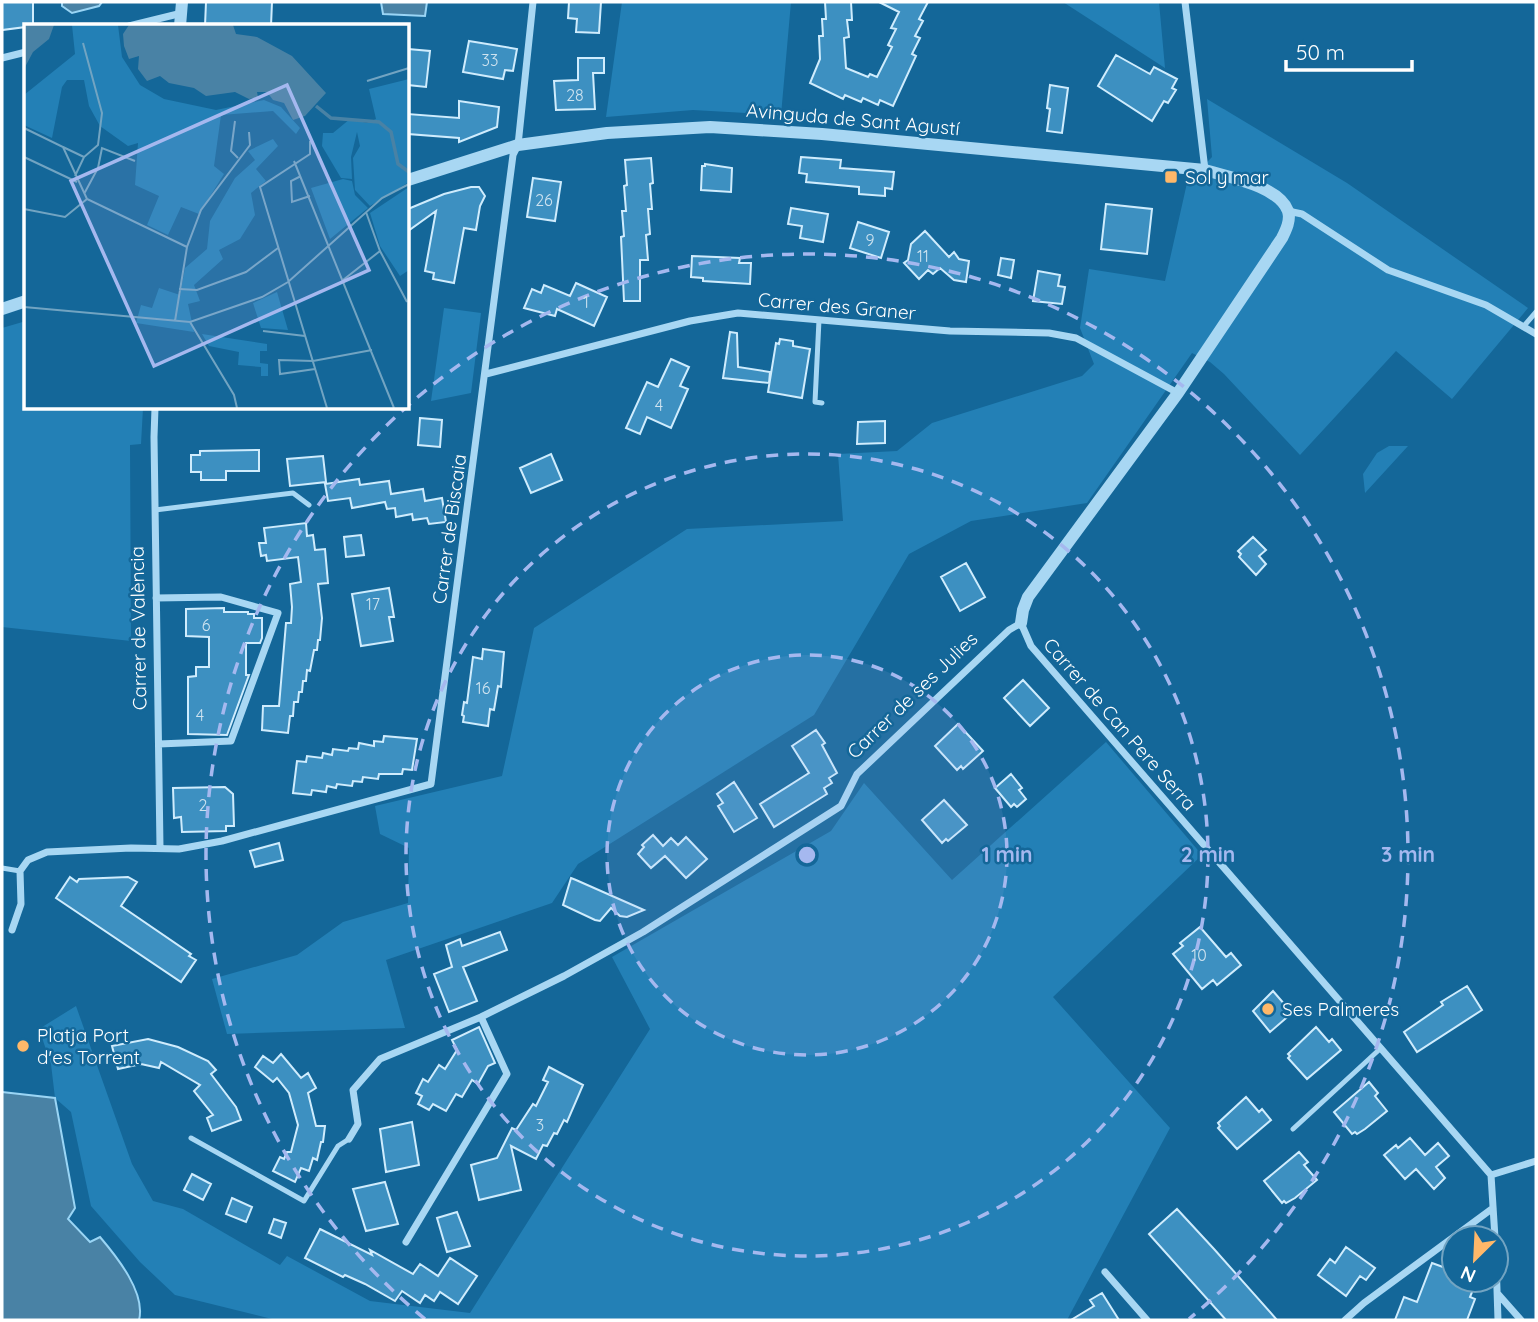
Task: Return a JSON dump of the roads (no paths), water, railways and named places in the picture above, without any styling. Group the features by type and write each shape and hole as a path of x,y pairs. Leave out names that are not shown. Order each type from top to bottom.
{"street":[{"name":"Carrer de Biscaia","path":"160,847 179,849 222,841 431,784 513,155 517,145 533,2"},
{"path":"1185,2 1205,170"},
{"path":"138,24 181,14"},
{"path":"2,58 24,52"},
{"name":"Avinguda de Sant Agustí","path":"410,179 517,145 607,133 710,127 822,134 1205,170 1256,185 1278,198 1288,211"},
{"path":"1021,624 1028,597 1178,393 1282,238 1289,224 1288,211 1302,214 1388,270 1486,305 1536,334"},
{"path":"2,309 24,302"},
{"name":"Carrer des Graner","path":"486,374 690,321 738,313 950,331 1049,333 1076,338 1178,393"},
{"name":"Carrer de València","path":"155,410 160,847"},
{"path":"156,598 221,597 278,613 231,741 159,744"},
{"name":"Carrer de ses Julies","path":"349,1139 358,1124 353,1090 380,1059 481,1017 564,976 643,932 841,806 857,774 1009,630 1021,624"},
{"name":"Carrer de Can Pere Serra","path":"1021,624 1031,646 1491,1175"},
{"path":"12,930 21,904 20,871 28,860 47,852 160,847"},
{"path":"406,1241 507,1074 481,1017"},
{"path":"1494,1224 1491,1175 1536,1161"},
{"path":"1345,1320 1493,1208"},
{"path":"1105,1272 1147,1320"},
{"path":"1498,1294 1498,1320"},
{"path":"1498,1294 1521,1320"}],"lane":[{"path":"1523,327 1536,312"},
{"path":"819,320 815,402 822,403"},
{"path":"155,510 293,494 309,505"},
{"path":"2,868 20,871"},
{"path":"1293,1129 1381,1048"},
{"path":"191,1138 304,1201 338,1146 349,1139"}],"place":[{"name":"Sol y mar","path":"1171,177"},
{"name":"Ses Palmeres","path":"1268,1009"},
{"name":"Platja Port d'es Torrent","path":"23,1046"}]}
